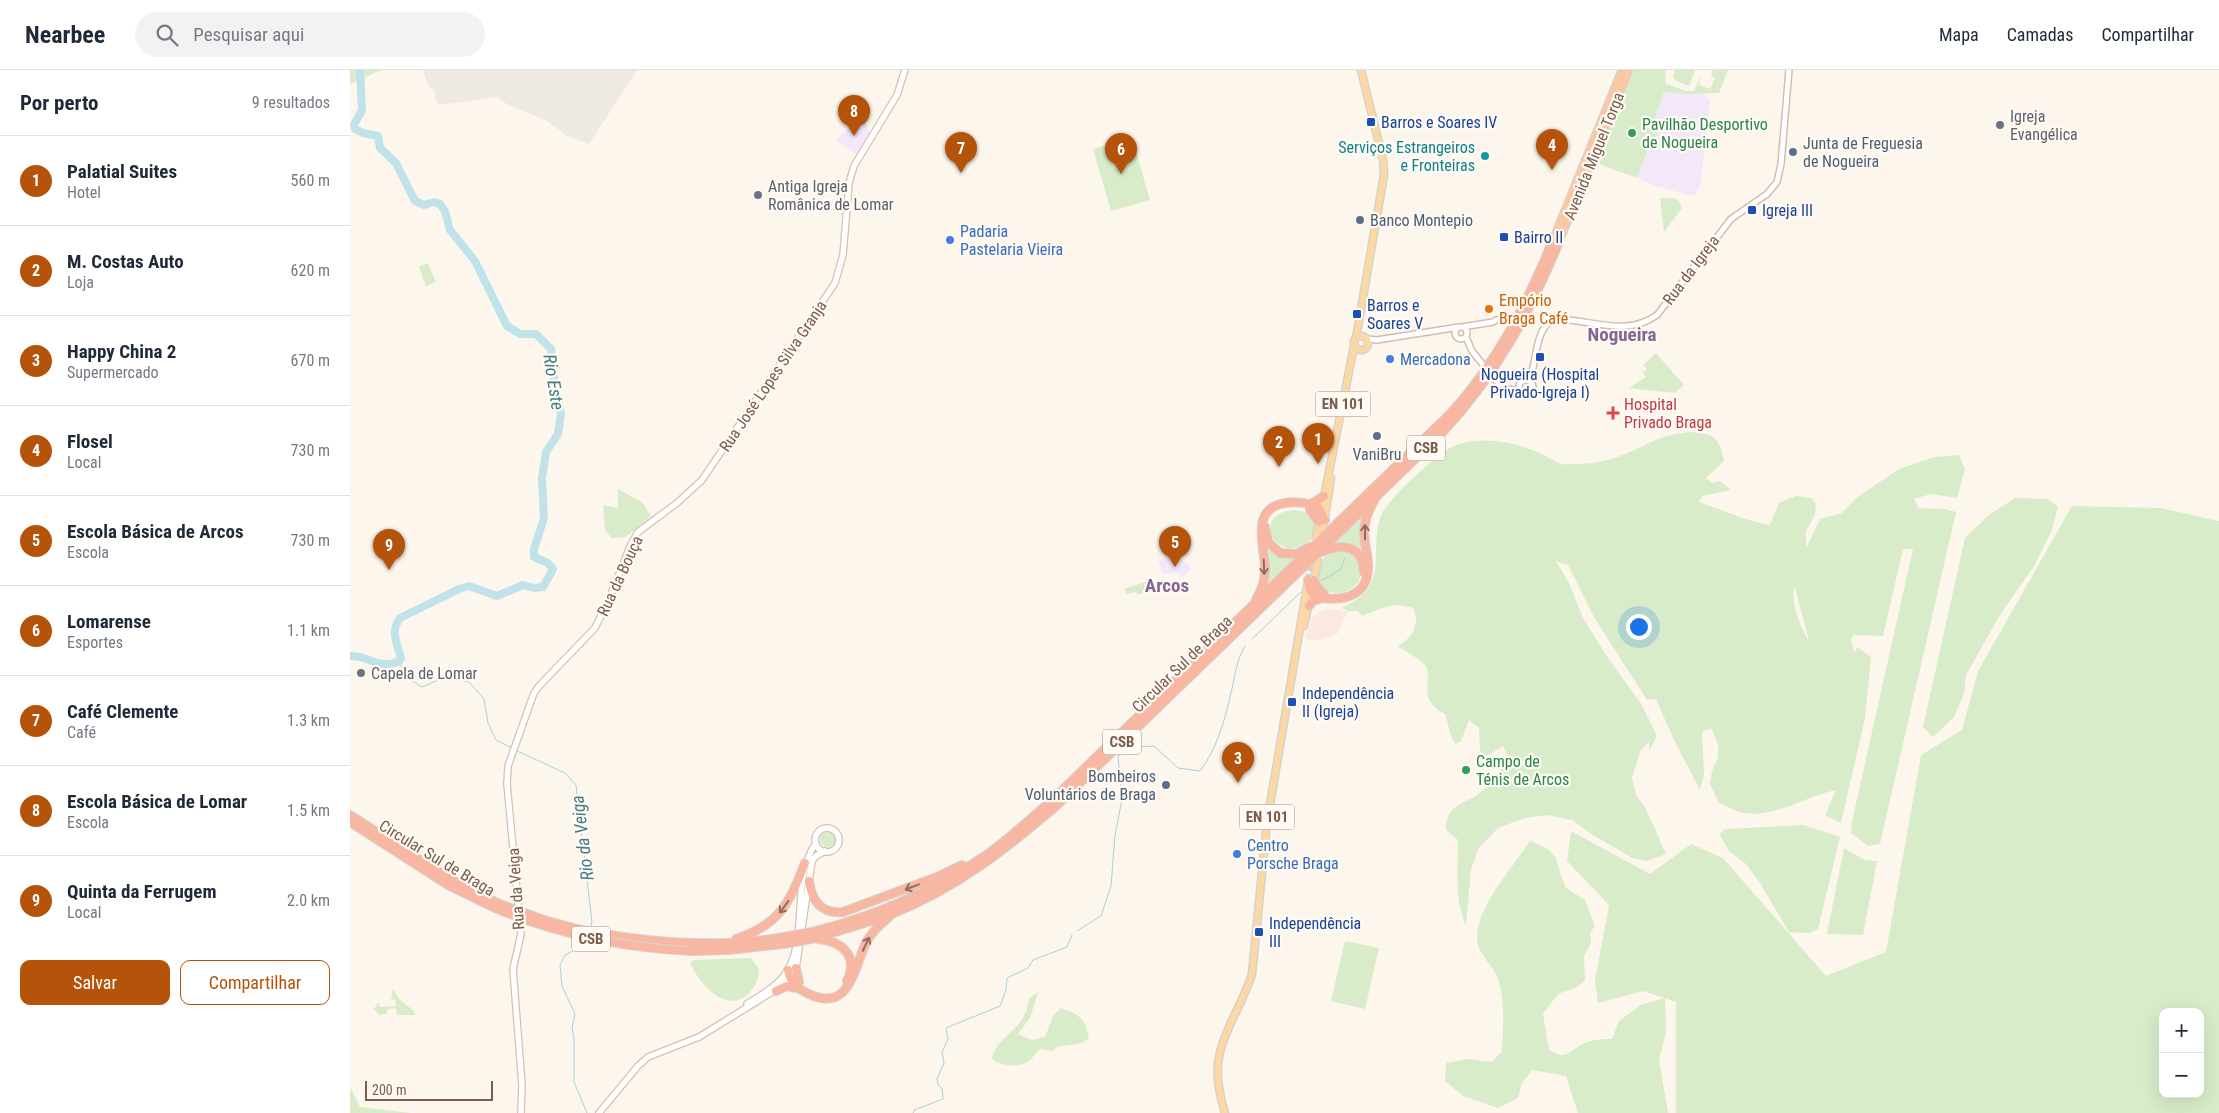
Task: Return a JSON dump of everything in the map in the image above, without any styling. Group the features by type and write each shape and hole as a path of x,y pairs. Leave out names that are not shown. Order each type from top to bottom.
{"highway":[{"name":"Avenida Miguel Torga","path":"1556,241 1622,70"},
{"name":"Avenida Miguel Torga","path":"1556,241 1629,70"},
{"name":"Circular Sul de Braga","path":"350,822 448,885 546,927 596,940 641,947 743,949 811,935 894,913 964,878 1018,834 1247,616 1318,557 1443,432 1479,390 1524,320 1556,241"},
{"name":"Circular Sul de Braga","path":"1247,616 1253,605 1317,539 1438,426 1473,388 1490,365 1517,320 1556,241"},
{"path":"1309,606 1323,596 1348,598 1360,590 1366,582 1368,566 1364,540 1365,522 1378,495"},
{"path":"1310,507 1324,496"},
{"path":"1253,605 1264,578 1261,530 1265,516 1270,509 1284,503 1310,507 1322,524"},
{"path":"1317,539 1302,552 1285,555 1273,548 1266,538 1267,522 1275,512 1287,507 1310,507 1324,508 1322,524"},
{"path":"1311,580 1308,595 1314,596 1344,595 1353,591 1361,582 1364,567 1359,556 1348,548 1336,546 1318,557"},
{"path":"1311,580 1323,596"},
{"name":"Circular Sul de Braga","path":"350,815 441,874 496,906"},
{"path":"809,881 812,896 822,908 832,913 848,911 937,877 961,865 1010,833 1018,834"},
{"name":"Circular Sul de Braga","path":"811,935 861,918 917,895 1018,834"},
{"path":"727,943 757,932 777,917 793,894 805,863"},
{"path":"776,991 787,986 799,985 812,996 824,998 836,996 846,990 853,980 867,940 876,928 894,913"},
{"path":"789,973 793,984 812,991 830,993 844,985 851,971 849,956 840,944 811,935"},
{"name":"Circular Sul de Braga","path":"692,947 727,943 784,941"}],"main road":[{"name":"Rua José Lopes Silva Granja","path":"684,498 710,470 835,283 845,244 850,183 858,159 893,102 905,70"},
{"path":"1351,360 1360,350 1366,348 1358,325 1384,175 1383,160 1361,70"},
{"path":"1360,350 1354,346 1363,339"},
{"name":"EN 101","path":"1324,508 1354,346"},
{"name":"EN 101","path":"1324,508 1324,496 1332,464"},
{"name":"Rua da Bouça","path":"508,766 539,686 594,628 610,597 631,544 638,532 684,498"},
{"path":"1317,539 1322,524"},
{"path":"1311,580 1318,557"},
{"name":"EN 101","path":"1298,644 1309,606 1308,595"},
{"name":"EN 101","path":"1225,1113 1219,1083 1220,1053 1247,991 1254,949 1266,822 1308,595"},
{"name":"Rua da Veiga","path":"508,766 507,784 521,934 513,969 522,1101 519,1113"},
{"path":"599,1113 638,1066 648,1057 699,1038 789,973 809,881 812,861 816,856 825,851 833,850 838,845 839,836 835,830 826,827 820,830 816,836 816,843 805,863 795,947 789,973 776,991 720,1024"},
{"path":"816,843 819,848 825,851"}],"street":[{"name":"Rua da Igreja","path":"1529,381 1534,371 1540,334 1550,321 1562,319 1625,327 1642,324 1657,315 1731,219 1770,190 1777,182 1781,164 1788,70"},
{"path":"1363,339 1376,340 1494,322 1496,320"},
{"path":"1458,338 1467,336 1478,324"},
{"path":"1460,327 1466,329 1472,350"},
{"path":"1458,338 1455,332 1460,327"},
{"path":"1438,330 1458,338 1472,350 1484,366"},
{"path":"1493,378 1505,389 1520,390 1525,394 1532,392 1533,387 1529,381 1521,382 1520,390"}],"shaded area":[{"path":"423,70 637,70 589,144 567,136 547,121 505,103 498,97 439,105 436,101 434,90 429,88"},
{"path":"1664,92 1702,93 1710,99 1701,183 1696,194 1693,196 1655,186 1637,178 1657,129 1654,120"},
{"path":"864,115 870,134 857,155 835,140"},
{"path":"1178,556 1192,569 1180,579 1180,573 1163,574 1158,560"},
{"path":"1324,609 1348,611 1337,634 1319,640 1306,639 1312,618"}],"green space":[{"path":"350,70 381,70 350,84"},
{"name":"Pavilhão Desportivo de Nogueira","path":"1634,70 1666,70 1665,82 1667,84 1686,91 1694,91 1701,75 1699,85 1710,89 1715,78 1711,76 1713,70 1728,70 1719,93 1685,94 1664,92 1654,120 1657,136 1653,137 1637,178 1596,163"},
{"path":"1675,70 1695,70 1689,86 1677,81 1673,77"},
{"path":"1132,138 1150,200 1111,211 1093,149"},
{"path":"1660,198 1675,198 1679,201 1682,208 1664,232"},
{"path":"428,263 436,282 426,286 419,267"},
{"path":"1656,353 1684,385 1675,393 1629,388 1646,377 1643,373 1647,369 1643,365"},
{"path":"1688,432 1703,433 1717,441 1724,461 1706,478 1712,483 1720,481 1731,490 1702,496 1699,502 1743,518 1770,525 1779,503 1796,496 1811,498 1816,504 1815,515 1806,531 1806,548 1820,519 1842,513 1856,498 1899,469 1934,457 1959,455 1965,469 1957,498 1931,494 1914,499 1918,508 1945,509 1956,512 1880,844 1868,846 1851,833 1852,821 1913,549 1903,549 1883,636 1853,635 1851,639 1854,653 1857,647 1871,657 1865,718 1841,823 1825,815 1836,790 1779,810 1756,814 1741,812 1719,803 1710,784 1712,771 1718,758 1718,744 1711,728 1702,732 1704,775 1700,790 1674,740 1656,699 1647,700 1595,619 1568,565 1556,561 1569,583 1583,618 1606,655 1642,705 1657,736 1649,751 1649,741 1640,752 1632,778 1636,795 1646,809 1666,854 1647,861 1632,858 1588,832 1572,820 1548,815 1525,818 1498,828 1479,848 1471,869 1466,925 1458,894 1458,840 1446,830 1447,821 1452,810 1485,789 1509,759 1503,746 1485,757 1480,751 1479,728 1469,720 1461,741 1456,744 1452,739 1445,714 1435,708 1430,701 1427,688 1427,669 1421,661 1398,646 1414,630 1416,620 1413,608 1399,605 1362,616 1358,611 1348,611 1341,608 1357,600 1367,591 1372,581 1375,570 1377,532 1380,518 1391,501 1424,468 1445,451 1462,443 1483,440 1506,442 1540,453 1561,464 1588,463 1609,460 1661,438","holes":["1795,588 1809,641 1797,616 1794,602"]},
{"path":"618,489 643,503 651,516 626,537 612,538 605,531 603,505 618,508"},
{"path":"2015,498 2048,499 2058,507 2052,530 2034,566 2000,615 1966,675 1964,694 1954,717 1933,737 1923,727 1965,538 1989,515"},
{"path":"2072,506 2160,508 2219,521 2219,1113 1676,1113 1676,1002 1665,998 1666,1033 1659,1060 1668,1113 1578,1113 1566,1076 1532,1070 1522,1083 1518,1098 1498,1108 1463,1096 1445,1081 1446,1063 1467,1059 1492,1062 1502,1051 1503,1016 1501,990 1494,970 1479,948 1477,934 1484,910 1498,886 1530,841 1548,849 1556,858 1566,888 1585,900 1595,926 1590,933 1591,943 1584,956 1585,981 1575,988 1558,994 1543,1014 1549,1050 1561,1055 1570,1053 1588,1042 1612,1039 1619,1021 1641,1005 1664,998 1643,991 1598,1003 1595,980 1609,905 1567,861 1571,831 1650,874 1691,844 1723,858 1826,976 1886,952 1921,755 1962,730 1978,671"},
{"path":"1297,510 1308,513 1316,522 1314,537 1303,545 1292,548 1286,547 1271,536 1271,524 1280,513"},
{"path":"1366,511 1365,564 1357,550 1350,544 1334,542"},
{"path":"1264,541 1271,550 1285,558 1296,557 1302,554 1265,589 1269,568"},
{"path":"1342,548 1357,556 1361,569 1359,580 1354,587 1347,591 1330,592 1323,588 1319,581 1320,565 1327,555"},
{"path":"1148,581 1151,591 1137,595 1136,592 1126,594 1124,589"},
{"path":"1804,825 1840,837 1818,929 1809,933 1789,932 1760,883 1746,864 1729,851 1719,834 1725,829"},
{"path":"825,831 831,831 836,836 834,845 825,847 820,842 820,836"},
{"path":"1844,848 1865,860 1877,861 1863,935 1827,934"},
{"path":"1345,941 1379,948 1365,1009 1331,1001"},
{"path":"751,958 759,969 754,987 746,996 738,1000 729,1001 720,998 705,986 690,962 694,960"},
{"path":"393,989 400,1000 414,1011 415,1015 397,1015 396,1008 387,1009 387,1014 380,1016 373,1008 376,1007 377,1003 379,1003 380,1007 396,1006 395,1000 391,999"},
{"path":"1038,992 1030,1018 1018,1034 1032,1040 1045,1037 1053,1016 1061,1008 1072,1012 1083,1021 1089,1038 1082,1043 1056,1047 1054,1051 1040,1049 1029,1061 1021,1065 1000,1063 992,1059 999,1044 1022,1019 1029,998"},
{"path":"350,1087 360,1107 410,1113 350,1113"}],"waterway":[{"name":"Rio Este","path":"350,656 357,656 380,664 392,664 399,661 401,658 396,642 395,628 400,618 459,589 469,586 497,596 523,585 534,588 543,587 553,569 548,563 534,557 534,549 544,518 542,478 546,452 558,434 561,414 555,386 551,349 536,334 520,334 507,326 475,261 450,230 445,211 440,204 434,202 424,205 415,201 396,163 380,148 378,136 355,129 354,125 362,110 360,70"},
{"path":"1321,581 1341,569 1345,558"},
{"path":"1252,639 1301,592"},
{"path":"1077,931 1101,916 1111,886 1115,835 1122,799 1118,756 1136,747 1154,746 1178,768 1200,771 1211,754 1219,736 1228,707 1237,665 1245,646"},
{"name":"Rio da Veiga","path":"399,661 406,677 422,687 438,680 453,679 469,682 484,699 488,723 496,740 512,748"},
{"name":"Rio da Veiga","path":"515,750 565,773 576,785 592,922 590,929"},
{"path":"913,1113 914,1110 943,1099 942,1088 938,1085 937,1079 944,1063 942,1052 948,1039 946,1028 1000,1006 1006,990 1007,978 1028,968 1033,960 1067,947 1072,935"},
{"name":"Rio da Veiga","path":"587,1113 574,1082 574,1037 572,1028 575,1014 562,986 560,965 565,955 588,943 588,940"}],"tunnel":[{"path":"1308,580 1312,557"}],"place":[{"name":"Barros e Soares IV","path":"1371,122"},
{"name":"Igreja Evangélica","path":"2000,125"},
{"name":"Pavilhão Desportivo de Nogueira","path":"1632,133"},
{"name":"Escola Básica de Lomar","path":"854,136"},
{"name":"Junta de Freguesia de Nogueira","path":"1793,152"},
{"name":"Serviços Estrangeiros e Fronteiras","path":"1485,156"},
{"name":"Flosel","path":"1552,170"},
{"name":"Café Clemente","path":"961,173"},
{"name":"Lomarense","path":"1121,174"},
{"name":"Antiga Igreja Românica de Lomar","path":"758,195"},
{"name":"Igreja III","path":"1752,210"},
{"name":"Banco Montepio","path":"1360,220"},
{"name":"Bairro II","path":"1504,237"},
{"name":"Padaria Pastelaria Vieira","path":"950,240"},
{"name":"Empório Braga Café","path":"1489,309"},
{"name":"Barros e Soares V","path":"1357,314"},
{"name":"Nogueira (Hospital Privado-Igreja I)","path":"1540,357"},
{"name":"Mercadona","path":"1390,359"},
{"name":"Hospital Privado Braga","path":"1613,413"},
{"name":"VaniBru","path":"1377,436"},
{"name":"Palatial Suites","path":"1318,464"},
{"name":"M. Costas Auto","path":"1279,467"},
{"name":"Escola Básica de Arcos","path":"1175,567"},
{"name":"Quinta da Ferrugem","path":"389,570"},
{"name":"Capela de Lomar","path":"361,673"},
{"name":"Independência II (Igreja)","path":"1292,702"},
{"name":"Campo de Ténis de Arcos","path":"1466,770"},
{"name":"Happy China 2","path":"1238,783"},
{"name":"Bombeiros Voluntários de Braga","path":"1166,785"},
{"name":"Centro Porsche Braga","path":"1237,854"},
{"name":"Independência III","path":"1259,932"}],"district":[{"name":"Nogueira","path":"1622,334"},
{"name":"Arcos","path":"1167,585"}]}
